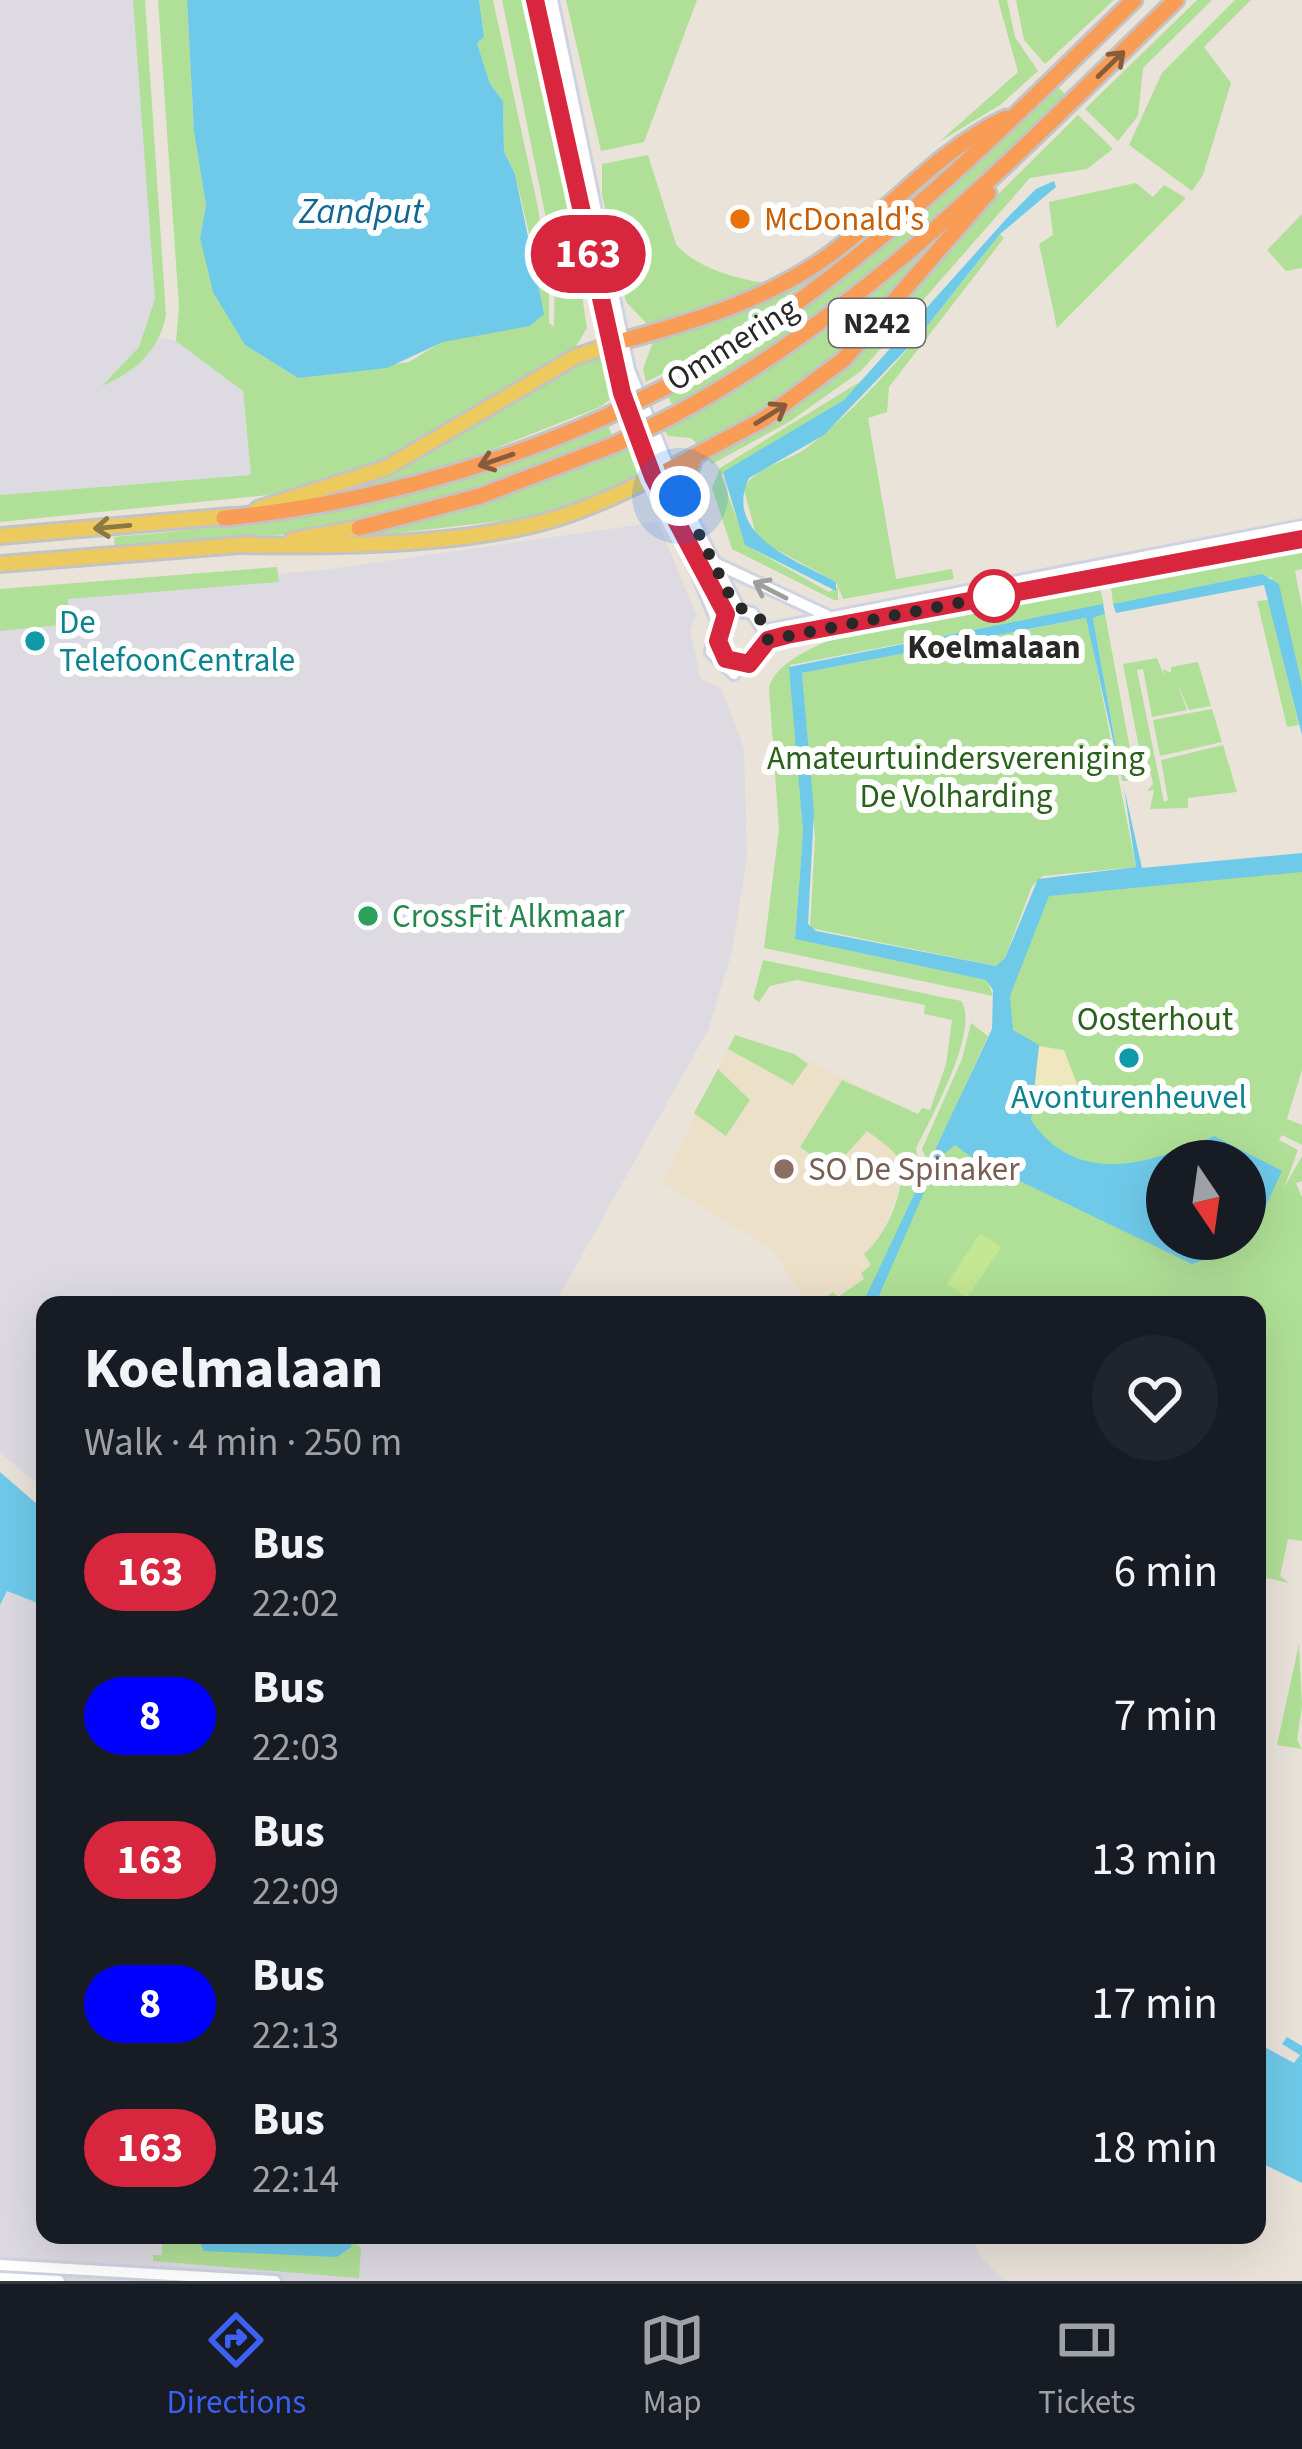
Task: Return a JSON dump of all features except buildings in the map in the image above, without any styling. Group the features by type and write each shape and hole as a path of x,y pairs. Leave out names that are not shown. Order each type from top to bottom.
{"highway":[{"name":"Ommering","path":"224,518 316,507 428,482 605,417 664,388 774,322 860,259 1134,0"},
{"name":"Ommering","path":"359,528 480,496 616,444 766,363 867,290 1176,0"},
{"name":"N242","path":"615,343 716,313 790,280 848,241 972,134 1019,112"},
{"name":"N242","path":"660,473 784,406 844,358 1045,127"},
{"path":"680,496 686,467 700,453"}],"main road":[{"name":"N242","path":"224,518 386,468 575,357 615,343"},
{"name":"N242","path":"243,545 329,547 536,524 660,473"},
{"name":"Ommering","path":"0,536 224,518"},
{"name":"Ommering","path":"0,564 243,545 359,528"}],"street":[{"path":"535,0 615,343 635,388 660,473 680,496 740,611"},
{"path":"552,0 622,393 699,571 711,581 721,617 716,653"},
{"path":"716,653 736,664 749,664 767,635 828,616 1302,526"},
{"path":"767,635 1302,538"},
{"path":"713,562 828,616"},
{"path":"721,617 740,611 757,616 767,635"},
{"path":"716,653 734,674"},
{"path":"0,2265 275,2281"},
{"path":"0,2278 59,2281"}],"shaded area":[{"path":"0,0 141,0 161,302 155,336 180,342 243,391 251,475 0,495"},
{"path":"658,522 696,615 690,631 701,679 722,689 744,749 747,857 732,952 708,1030 559,1296 36,1296 36,1483 0,1453 0,596 323,570"},
{"name":"SO De Spinaker","path":"735,1035 794,1054 919,1114 896,1156 902,1182 877,1244 878,1273 847,1296 803,1296 771,1249 662,1183"},
{"path":"6,1591 36,1603 36,2244 975,2244 983,2260 1005,2281 0,2281 0,1605"}],"green space":[{"path":"133,0 145,0 166,315 144,359 102,386 139,347 155,299"},
{"path":"158,0 187,0 194,132 206,205 200,238 245,345 298,378 409,362 442,342 539,303 538,271 515,174 504,152 503,101 490,84 477,43 484,37 479,0 493,0 537,203 549,275 549,323 554,327 555,263 502,0 529,0 559,144 587,328 574,350 406,453 298,492 0,522 0,495 251,475 243,391 176,341 179,307"},
{"path":"566,0 697,0 644,142 601,151"},
{"path":"998,0 1007,0 1015,37 1038,71 1000,105 939,142 1018,72"},
{"path":"1016,0 1114,0 1045,64 1024,40"},
{"path":"1197,0 1212,0 1143,68 1138,116 1118,141 1085,109"},
{"path":"1235,0 1251,0 1204,47 1231,83 1203,175 1192,191 1129,145 1162,73"},
{"path":"1058,87 1068,97 914,243 818,320 682,404 671,403 668,396 777,327 874,254"},
{"path":"1078,115 1113,149 1087,169 1030,178 861,371 789,422 712,464 706,455 814,390 960,232"},
{"path":"977,140 779,303 646,382 643,369 654,339 771,295"},
{"path":"648,155 676,244 696,261 722,273 776,284 650,327 626,302 602,195 602,164"},
{"path":"1136,183 1153,197 1164,185 1186,198 1057,328 1039,244 1053,235 1049,202"},
{"path":"1302,214 1302,268 1286,271 1267,250"},
{"path":"947,229 866,331 812,382 702,449 691,438 668,436 665,431 830,328"},
{"path":"1000,234 1004,238 889,387 887,412 868,418 896,579 952,569 954,579 843,599 836,582 757,539 744,489 763,470 805,449 858,403"},
{"path":"603,353 615,396 600,407 455,464 348,490 413,462 576,363"},
{"path":"866,378 844,400 721,475 746,545 829,592 838,587 838,600 834,600 732,549 712,488 720,468"},
{"path":"608,425 613,438 493,483 400,511 274,536 115,551 114,537 305,514 425,488"},
{"path":"635,447 646,474 544,516 328,541 481,504"},
{"path":"1302,544 1302,569 1295,571 1302,607 1302,686 1271,577 1113,604 1111,587 1116,579 1170,577 1196,572 1218,560"},
{"path":"277,567 279,582 68,599 69,624 0,631 0,589"},
{"path":"1091,584 1101,591 1104,605 790,665 803,833 795,939 987,980 993,996 764,948 779,829 769,688 785,665 816,646 860,630 963,605"},
{"path":"1269,600 1299,725 1287,727 1257,601"},
{"path":"1105,614 1135,776 1127,781 1122,781 1093,618"},
{"name":"Amateurtuindersvereniging De Volharding","path":"1087,618 1136,867 1043,876 1032,886 1005,958 996,966 810,928 815,838 802,673"},
{"path":"1157,658 1164,676 1163,669 1171,673 1171,667 1198,662 1211,706 1189,710 1177,683 1187,710 1152,717 1143,669 1137,670 1164,802 1168,800 1161,760 1223,745 1237,792 1188,798 1188,808 1150,809 1154,790 1147,791 1153,784 1151,774 1144,774 1123,664"},
{"path":"1212,709 1222,742 1160,756 1153,720"},
{"name":"Oosterhout","path":"1302,859 1302,1070 1287,1119 1302,1125 1302,1145 1282,1135 1279,1140 1298,1150 1284,1188 1302,1156 1302,1181 1296,1183 1302,1197 1302,1541 1288,1539 1280,1576 1289,1583 1266,1578 1266,1296 839,1296 864,1279 861,1273 871,1265 864,1254 894,1209 900,1168 894,1153 867,1131 832,1170 800,1147 842,1080 918,1114 922,1108 930,1110 946,1064 952,1020 924,1014 925,1005 797,980 770,986 759,1002 753,998 763,960 961,1001 965,1014 959,1052 916,1149 919,1163 930,1169 922,1149 962,1059 971,1023 988,1036 934,1154 996,1039 1044,887"},
{"path":"735,1035 794,1054 808,1064 793,1085 728,1049"},
{"path":"718,1069 750,1100 726,1136 694,1113"},
{"path":"980,1233 1001,1247 968,1296 947,1284"},
{"path":"1299,1644 1302,1706 1297,1740 1302,1749 1277,1745"},
{"path":"162,2244 245,2244 337,2257 350,2249 349,2244 361,2248 359,2278 153,2261 153,2255 162,2255"}],"sand":[{"path":"1039,1046 1064,1050 1078,1087 1096,1098 1073,1111 1048,1095 1032,1095"}],"water":[{"name":"Zandput","path":"187,0 479,0 484,37 477,43 490,84 503,101 504,152 515,174 544,314 530,326 443,342 387,368 298,378 245,345 213,292 200,238 206,205 194,132"},
{"path":"1054,181 1056,187 1000,234 920,335 824,435 749,478 743,498 754,530 784,555 836,582 836,591 745,545 723,472 844,400 1007,218 1036,189"},
{"path":"1262,574 1279,584 1302,686 1302,735 1264,585 1116,613 1113,604"},
{"path":"1103,604 1105,614 1093,618 1122,781 1086,618 802,673 814,811 808,924 816,931 996,966 1005,958 1038,879 1136,867 1124,788 1142,868 1302,853 1302,872 1049,896 1010,996 1013,1030 1039,1045 1031,1120 1050,1142 1093,1163 1146,1160 1146,1242 974,1159 955,1145 939,1158 879,1296 866,1296 992,1029 993,990 986,980 795,939 803,832 789,667"},
{"path":"1266,1163 1282,1171 1266,1206"},
{"path":"0,1472 36,1503 36,1602 7,1591 0,1605"},
{"path":"1287,2037 1302,2046 1302,2183 1266,2165 1266,2048 1294,2063 1300,2055 1282,2044"},
{"path":"200,2244 352,2247 337,2257 204,2251"}],"bus line":[{"name":"163","path":"535,0 568,166 622,393 653,477 699,571 711,581 726,614 728,622 718,641 726,659 749,664 762,654 768,640 787,635 1302,539"}],"place":[{"name":"McDonald's","path":"740,219"},
{"name":"Koelmalaan","path":"994,596"},
{"name":"De TelefoonCentrale","path":"35,641"},
{"name":"CrossFit Alkmaar","path":"368,916"},
{"name":"Avonturenheuvel","path":"1129,1058"},
{"name":"SO De Spinaker","path":"784,1169"}],"route":[{"path":"680,496 734,604 761,620 768,640 994,596"}]}
